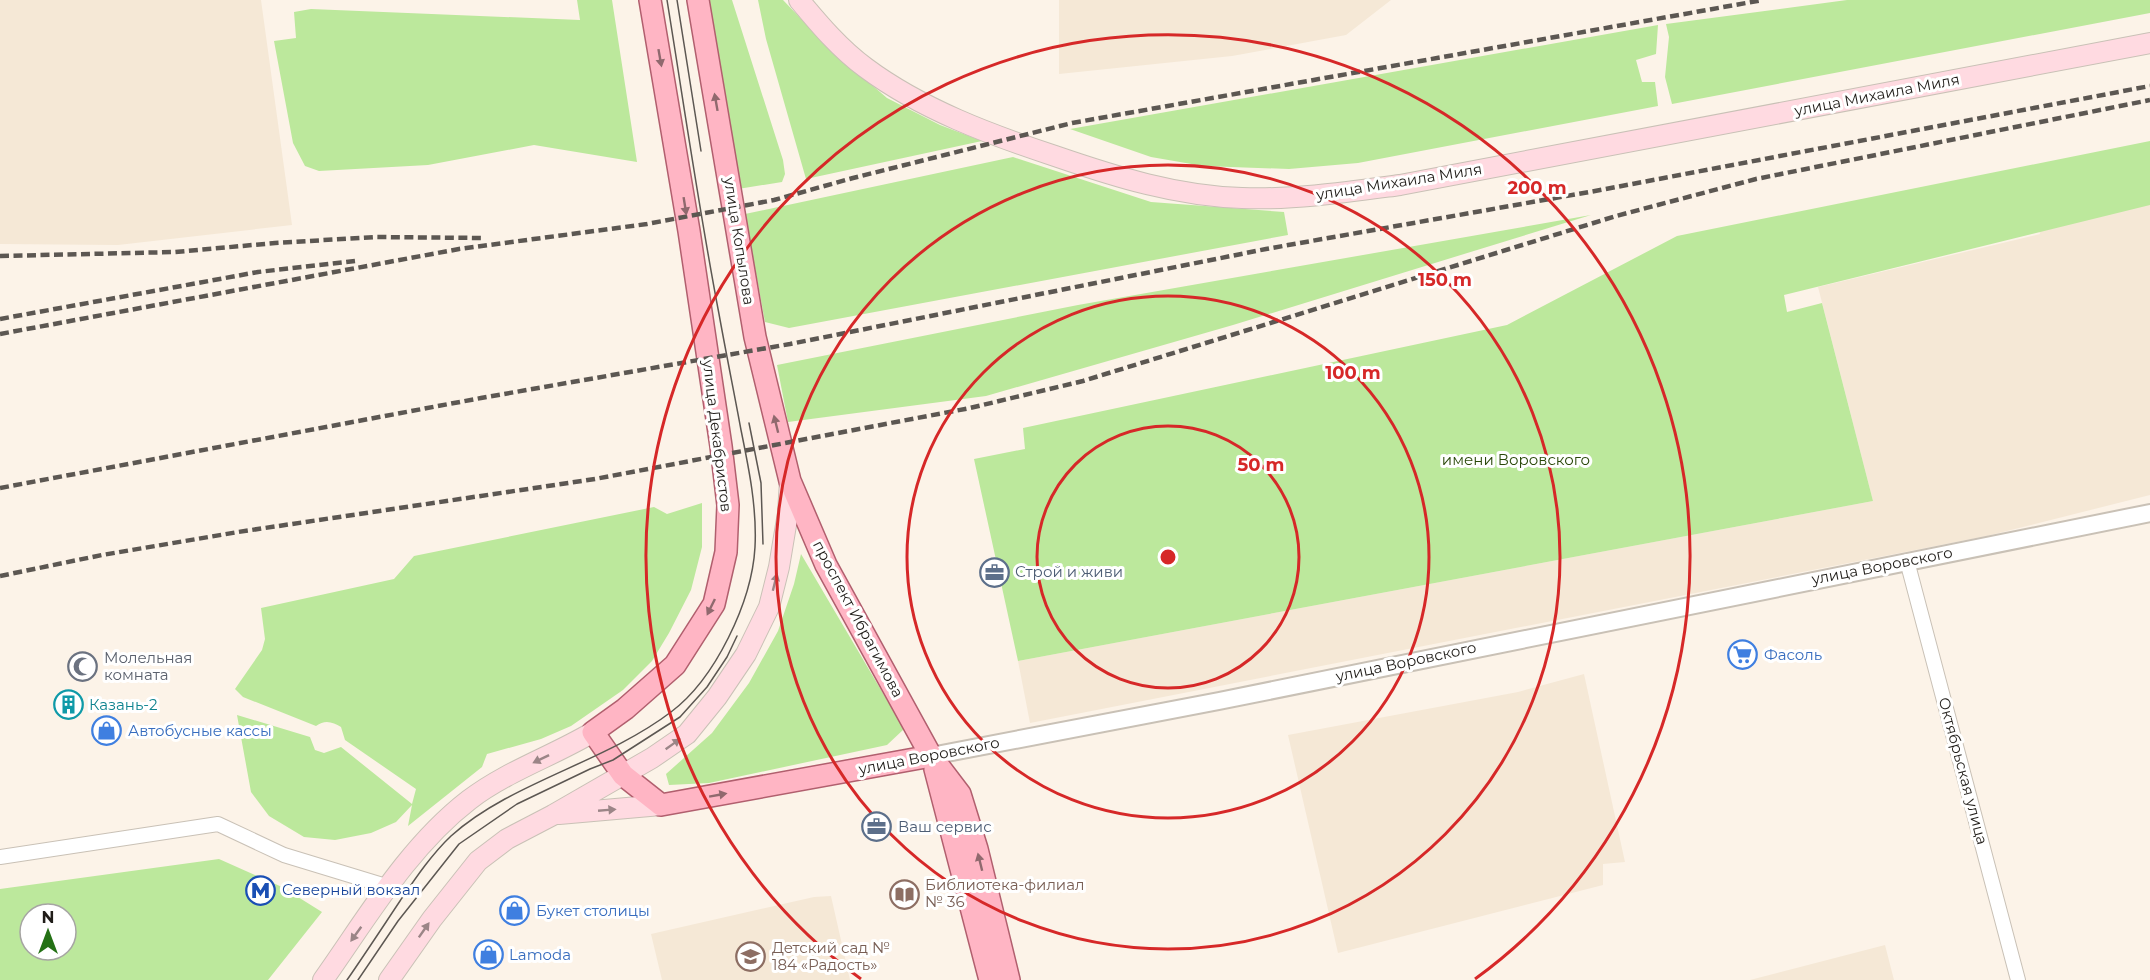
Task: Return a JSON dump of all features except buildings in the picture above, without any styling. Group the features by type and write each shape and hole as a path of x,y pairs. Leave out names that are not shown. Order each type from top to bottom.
{"main road":[{"name":"улица Декабристов","path":"323,980 428,837 470,800 514,772 593,732 625,709 675,665 714,604 726,552 728,505 676,148 650,0"},
{"name":"улица Копылова","path":"698,0 755,337 790,481"},
{"name":"улица Михаила Миля","path":"799,0 825,31 865,68 908,94 987,132 1111,175 1174,190 1241,198 1300,197 1401,185 2150,43"},
{"name":"проспект Ибрагимова","path":"790,481 826,565 931,756 960,794 977,849 1009,980"},
{"path":"389,980 432,919 478,861 507,839 623,775 687,734 717,697 746,654 769,607 779,567 788,513 790,481"},
{"path":"593,732 623,775 660,805"},
{"name":"проспект Ибрагимова","path":"931,756 990,980"},
{"name":"улица Воровского","path":"553,815 660,805 931,756"}],"street":[{"name":"улица Воровского","path":"931,756 1219,701 2150,513"},
{"name":"Октябрьская улица","path":"1907,561 2018,980"},
{"path":"0,857 218,824 284,855 389,888"}],"shaded area":[{"path":"0,0 261,0 292,225 118,245 0,244"},
{"path":"1059,0 1391,0 1346,35 1232,56 1059,74"},
{"path":"2150,156 2150,495 1987,536 1030,723 1018,661 1873,501 1818,287 2040,234 2031,189"},
{"path":"1584,674 1625,862 1603,864 1603,885 1338,953 1288,735 1518,692"},
{"name":"Детский сад № 184 «Радость»","path":"831,896 850,980 662,980 651,934 814,897"},
{"path":"1885,945 1894,980 1750,980"}],"green space":[{"path":"577,0 612,0 637,162 534,145 428,165 319,171 305,166 293,143 274,41 296,38 294,12 311,9 580,20"},
{"path":"708,0 732,0 783,160 785,174 782,182 738,189"},
{"path":"758,0 783,0 830,49 887,98 940,125 982,141 806,179 766,39"},
{"path":"1847,0 2150,0 2150,13 1672,104 1665,77 1669,37 1666,24"},
{"path":"1658,25 1656,54 1636,60 1642,82 1655,82 1658,106 1358,163 1289,169 1203,166 1151,157 1070,129"},
{"name":"имени Воровского","path":"2150,141 2150,205 1784,295 1787,312 1822,303 1873,501 1018,661 974,459 1025,449 1023,428 1507,325 1677,236"},
{"path":"1013,157 1151,202 1284,212 1288,235 789,328 765,322 745,214"},
{"path":"1591,215 1233,325 986,396 788,422 777,365 1078,305"},
{"path":"702,503 702,547 691,590 669,633 652,661 623,690 571,726 541,739 487,754 482,767 408,826 412,805 396,822 371,833 335,840 304,837 269,816 251,792 237,715 310,737 315,750 324,753 341,747 412,804 416,789 345,740 341,727 338,725 326,722 316,726 243,697 235,689 262,650 265,639 261,608 394,579 414,556 654,507 667,514"},
{"path":"801,554 904,729 887,745 709,783 669,785 666,774 712,733 749,683 778,631 794,584"},
{"path":"219,859 282,887 322,912 268,980 0,980 0,889"}],"tram line":[{"path":"347,980 417,876 451,836 475,817 501,801 645,730 687,698 716,660 739,615 747,591 755,547 752,488 705,236 667,0"},
{"path":"677,0 701,151"},
{"path":"749,423 761,483 763,544"},
{"path":"358,980 398,921 459,844 517,804 613,760 680,717 707,687 727,657 737,636"}],"railway":[{"path":"0,334 459,249 647,224 774,200 1072,123 1763,0"},
{"path":"0,488 481,398 790,344 1266,249 1595,191 2150,86"},
{"path":"0,576 102,555 238,532 595,479 970,408 1083,381 1616,216 1756,179 2150,100"},
{"path":"0,256 175,252 376,237 482,238"},
{"path":"0,319 258,272 355,261"}],"place":[{"name":"Строй и живи","path":"994,572"},
{"name":"Фасоль","path":"1743,655"},
{"name":"Молельная комната","path":"83,667"},
{"name":"Казань-2","path":"68,705"},
{"name":"Автобусные кассы","path":"107,731"},
{"name":"Ваш сервис","path":"877,827"},
{"name":"Северный вокзал","path":"261,890"},
{"name":"Библиотека-филиал № 36","path":"904,894"},
{"name":"Букет столицы","path":"515,911"},
{"name":"Lamoda","path":"488,955"},
{"name":"Детский сад № 184 «Радость»","path":"751,957"}]}
